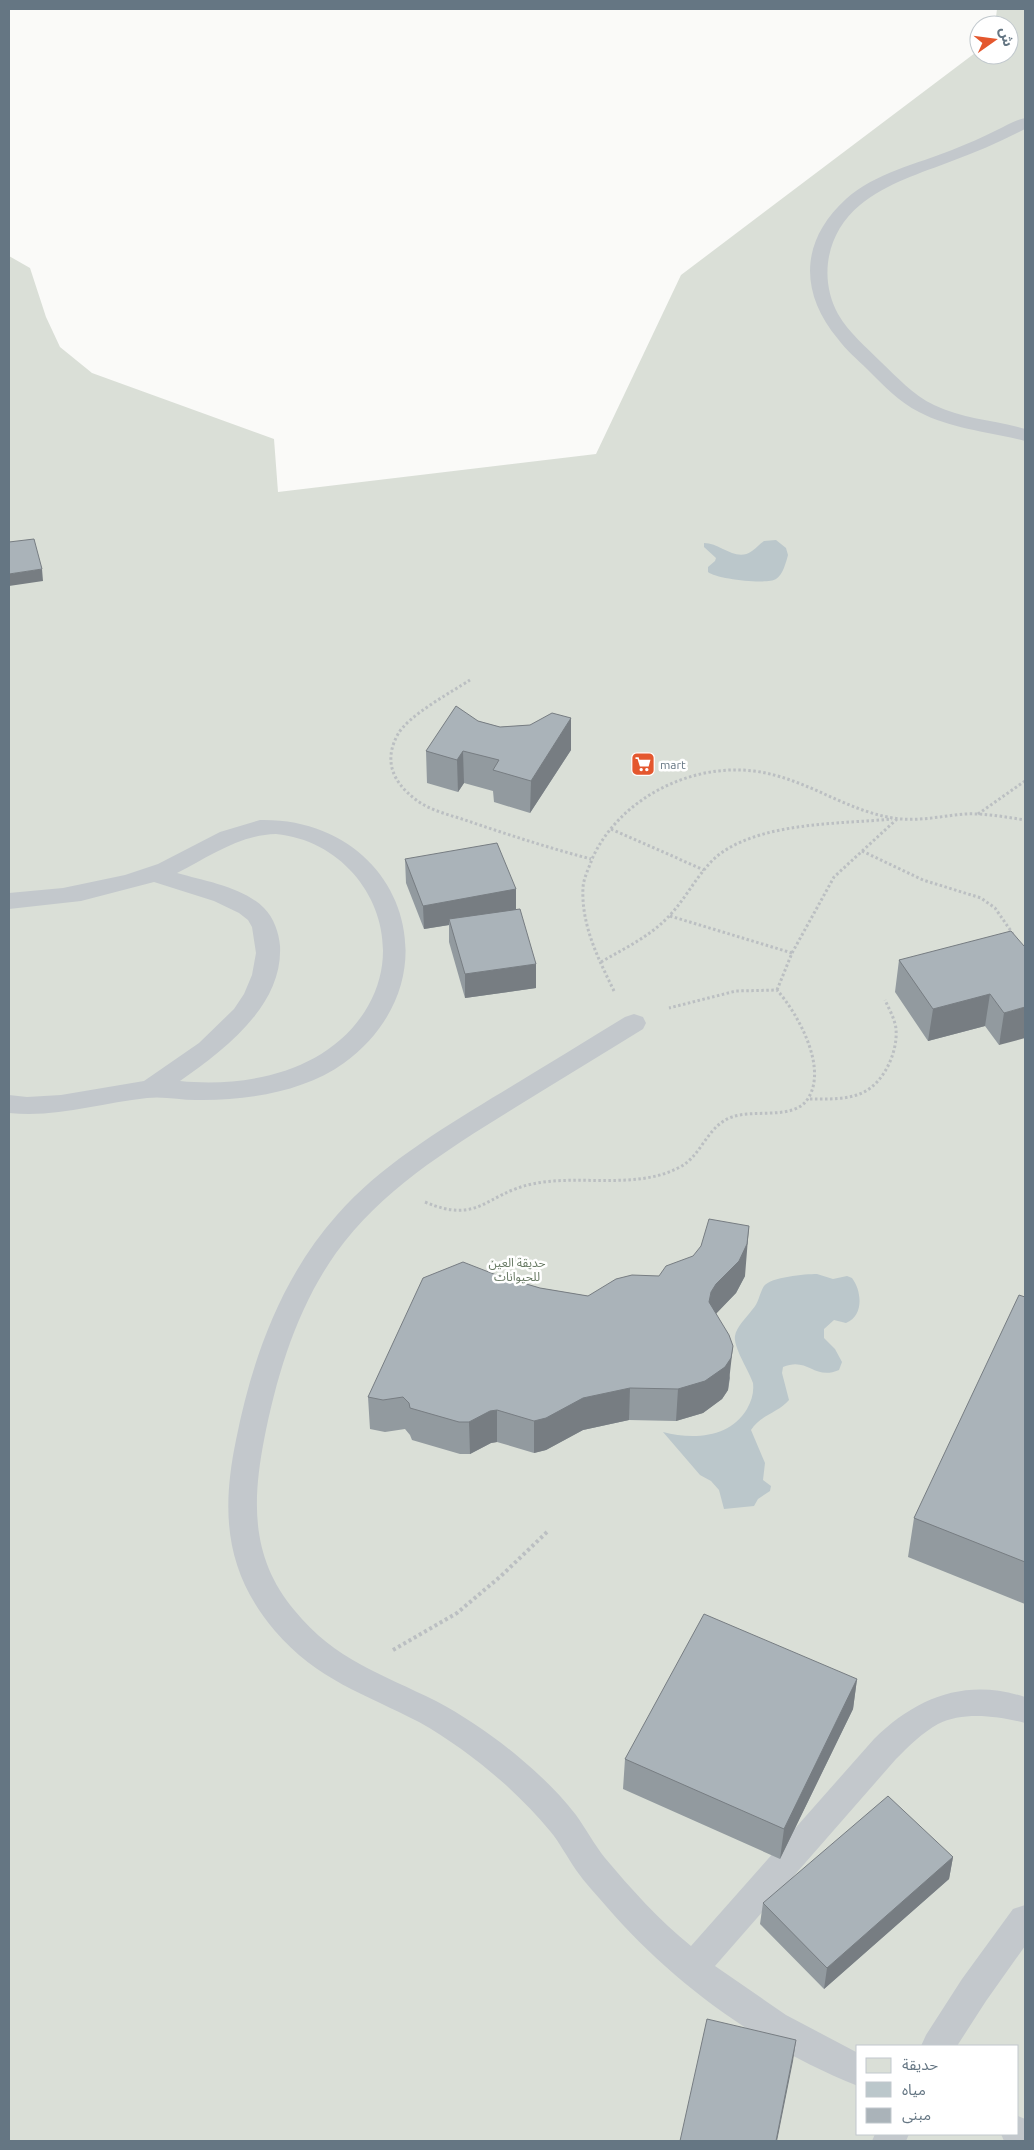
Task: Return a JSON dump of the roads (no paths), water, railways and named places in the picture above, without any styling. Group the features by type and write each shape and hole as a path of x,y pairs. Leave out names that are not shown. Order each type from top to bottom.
{"lane":[{"path":"1025,123 961,152 895,176 872,188 837,218 826,234 819,252 817,270 824,302 840,330 910,398 926,408 946,416 1025,435"},
{"path":"9,901 36,900 80,894 153,874 249,829 274,826 301,830 337,846 352,857 365,870 377,887 389,915 394,943 392,973 381,1006 361,1034 330,1060 302,1075 278,1082 246,1087 202,1091 150,1088 91,1100 53,1105 9,1104"},
{"path":"150,1088 195,1060 226,1032 250,1005 262,983 268,962 266,928 255,913 233,900 153,874"},
{"path":"634,1023 418,1156 390,1178 345,1223 318,1258 298,1294 265,1374 254,1418 246,1463 243,1531 252,1565 268,1598 290,1628 349,1675 436,1716 482,1745 516,1774 562,1822 594,1869 642,1922 693,1967 771,2024 856,2069"},
{"path":"693,1967 885,1749 905,1729 929,1714 958,1706 990,1704 1025,1710"},
{"path":"939,2045 974,1990 1025,1920"}],"water":[{"path":"776,540 786,548 788,555 782,571 776,579 771,581 742,580 721,577 708,572 708,567 716,558 704,547 704,543 740,555 752,551 764,541"},
{"path":"817,1274 833,1279 847,1276 852,1278 858,1290 860,1303 852,1320 846,1323 834,1320 824,1329 824,1338 835,1349 842,1362 839,1370 823,1373 799,1364 783,1367 782,1373 789,1400 759,1421 751,1430 765,1463 763,1480 771,1486 770,1491 758,1499 754,1506 724,1509 719,1490 711,1481 700,1475 663,1432 686,1436 710,1434 731,1426 740,1419 750,1402 753,1393 753,1383 736,1346 735,1336 737,1329 754,1307 764,1286 768,1283 789,1277"}],"place":[{"name":"mart","path":"643,764"}],"park label":[{"name":"حديقة العين للحيوانات","path":"517,1269"}]}
